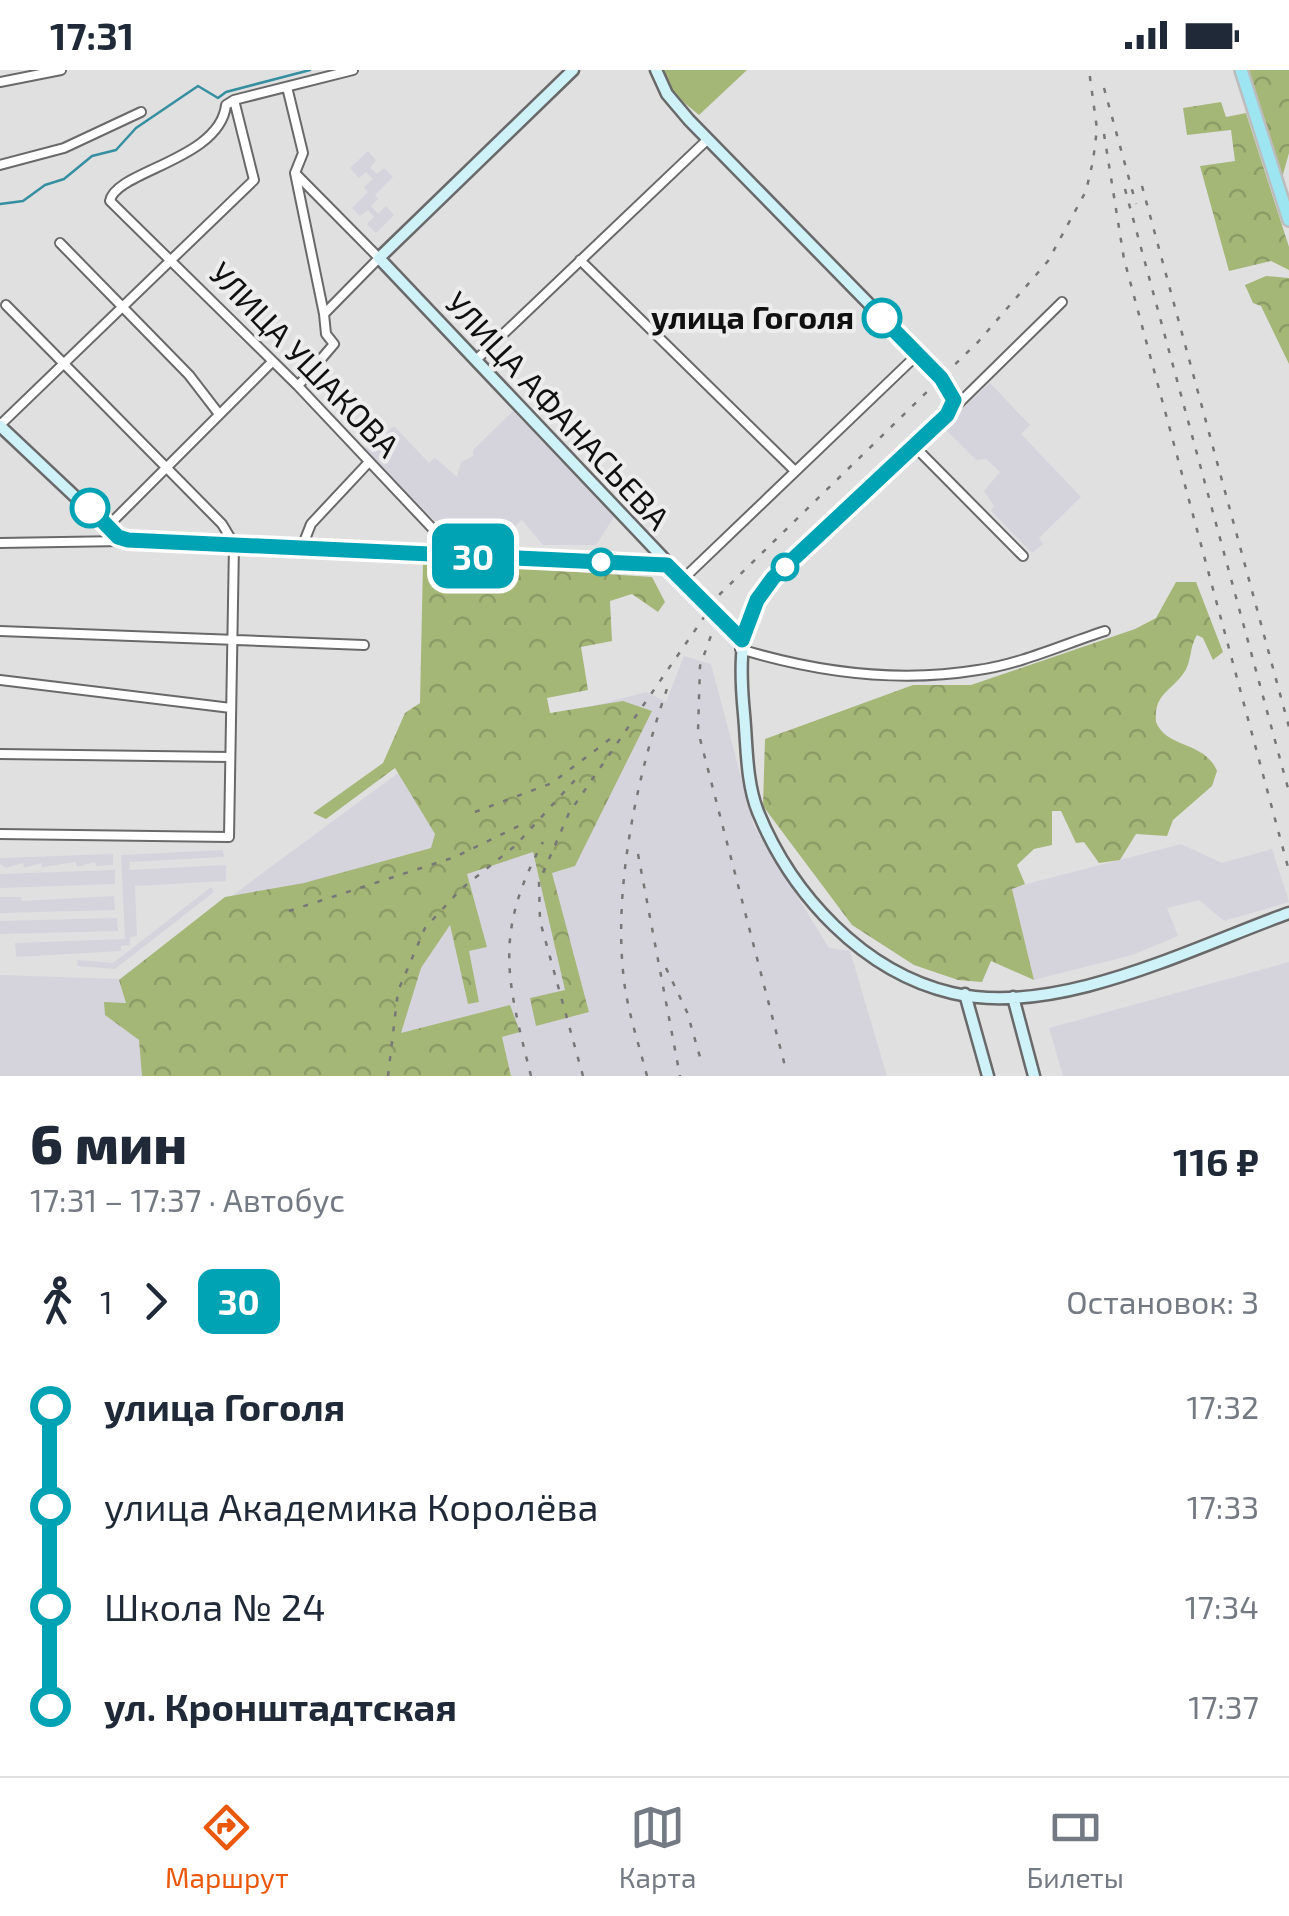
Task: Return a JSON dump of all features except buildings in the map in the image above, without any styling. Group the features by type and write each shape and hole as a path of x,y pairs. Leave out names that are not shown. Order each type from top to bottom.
{"main road":[{"path":"1241,70 1289,220"}],"street":[{"path":"0,82 61,70"},
{"path":"128,540 0,426 254,180 234,100 353,70"},
{"path":"324,314 573,70"},
{"path":"656,70 667,94 707,140 952,391 954,400 947,415"},
{"path":"287,86 303,153 295,173 326,334 334,344 298,386"},
{"name":"УЛИЦА УШАКОВА","path":"234,100 226,105 221,124 174,162 114,188 109,197 298,386 449,546 451,554"},
{"path":"0,165 64,148 141,112"},
{"path":"477,359 707,140"},
{"path":"295,173 380,258"},
{"path":"60,243 190,375 219,414"},
{"name":"УЛИЦА АФАНАСЬЕВА","path":"380,258 741,645"},
{"path":"580,260 796,471"},
{"path":"1062,302 773,578 757,600 741,645 752,792 768,830 821,914 862,950 907,977 965,994 1014,997 1093,984 1289,913"},
{"path":"0,834 229,838 234,544 222,524 6,304"},
{"path":"682,580 918,354"},
{"path":"109,525 272,362"},
{"path":"952,391 971,392"},
{"path":"914,446 1023,556"},
{"path":"302,547 311,524 369,462"},
{"path":"0,543 128,540 667,565"},
{"path":"0,631 364,645"},
{"path":"741,645 775,662 865,675 978,670 1105,631"},
{"path":"0,680 230,708"},
{"path":"0,754 230,757"},
{"path":"965,994 988,1076"},
{"path":"1014,997 1034,1076"}],"shaded area":[{"path":"368,151 376,160 370,168 377,174 384,168 393,177 375,195 378,199 371,206 378,214 386,206 394,215 376,233 367,224 374,217 368,210 360,216 352,208 368,192 364,187 373,179 366,172 359,178 350,168"},
{"path":"990,383 1030,425 1021,434 1081,497 1039,538 1043,544 1032,553 991,511 994,506 984,491 1000,472 986,459 976,460 943,427"},
{"path":"513,411 614,517 596,545 543,545 522,520 516,526 472,524 470,542 458,543 363,451 394,426 429,463 435,458 457,477 461,462 473,456 473,450"},
{"path":"684,656 711,664 754,826 829,948 850,951 887,1076 0,1076 0,975 119,979 432,748 646,692 666,702"},
{"path":"1181,844 1222,863 1272,849 1289,902 1224,921 1199,900 1167,908 1178,936 1132,955 1034,980 1011,888"},
{"path":"223,850 224,857 129,862 130,870 226,865 226,881 135,886 137,936 130,937 130,945 121,946 121,951 16,957 15,943 125,939 121,855"},
{"path":"113,854 113,865 96,866 95,862 77,867 76,862 42,867 41,863 24,868 23,863 6,868 0,864 0,858"},
{"path":"115,870 115,884 0,888 0,874"},
{"path":"211,887 214,892 115,969 77,966 78,960 113,963"},
{"path":"114,896 115,910 0,913 0,897 21,897 22,901"},
{"path":"117,918 118,931 0,934 0,921"},
{"path":"1289,962 1289,1076 1063,1076 1049,1028"}],"green space":[{"path":"661,70 747,70 699,115 675,95"},
{"path":"1249,70 1289,70 1289,153 1282,178"},
{"path":"1221,102 1226,117 1246,113 1289,247 1289,270 1271,261 1229,271 1200,166 1235,161 1231,130 1187,135 1183,108"},
{"path":"1266,276 1289,278 1289,364 1261,306 1253,303 1245,285"},
{"path":"423,562 652,577 665,602 658,612 632,594 610,601 612,641 581,647 588,690 547,698 550,713 623,701 652,711 575,866 552,873 589,1012 536,1026 530,998 565,990 533,852 467,874 487,947 469,951 479,1002 468,1004 450,925 421,968 401,1033 510,1005 520,1032 502,1037 511,1076 142,1076 139,1040 105,1015 104,1002 126,1003 119,980 225,897 304,883 431,848 435,834 395,768 326,819 313,813 383,763 405,713 420,703"},
{"path":"1176,582 1196,582 1223,652 1213,660 1203,638 1197,635 1186,670 1157,705 1156,722 1168,737 1211,761 1217,771 1212,786 1173,820 1167,836 1136,834 1120,860 1099,863 1084,842 1076,843 1061,811 1052,811 1052,845 1034,849 1017,865 1025,884 1012,889 1034,980 991,961 982,982 958,980 914,965 852,925 763,806 765,739 913,685 971,685 1135,629 1156,618"}],"waterway":[{"path":"0,204 23,201 45,185 64,179 92,156 116,150 136,128 198,86 218,98 226,92 310,70"}],"railway":[{"path":"583,1076 540,921 539,882 569,813 720,594 978,342 1048,261 1086,191 1093,161 1097,129 1089,70"},
{"path":"1104,88 1136,204"},
{"path":"1104,134 1124,259 1289,871"},
{"path":"1142,186 1289,727"},
{"path":"1125,189 1289,792"},
{"path":"721,608 700,666 698,731 785,1066"},
{"path":"647,1076 625,984 622,900 639,787 669,683"},
{"path":"475,812 552,783 614,736"},
{"path":"388,1076 398,991 425,928 461,889 515,846 575,780"},
{"path":"289,911 455,857 527,822"},
{"path":"531,1076 516,1012 509,958 517,904 543,842"},
{"path":"638,854 680,1076"},
{"path":"666,968 687,1012 702,1064"}],"bus line":[{"name":"30","path":"90,508 118,537 128,540 667,565 742,640 757,600 773,578 947,415 954,400 941,378 882,318"}],"place":[{"name":"улица Гоголя","path":"882,318"}]}
